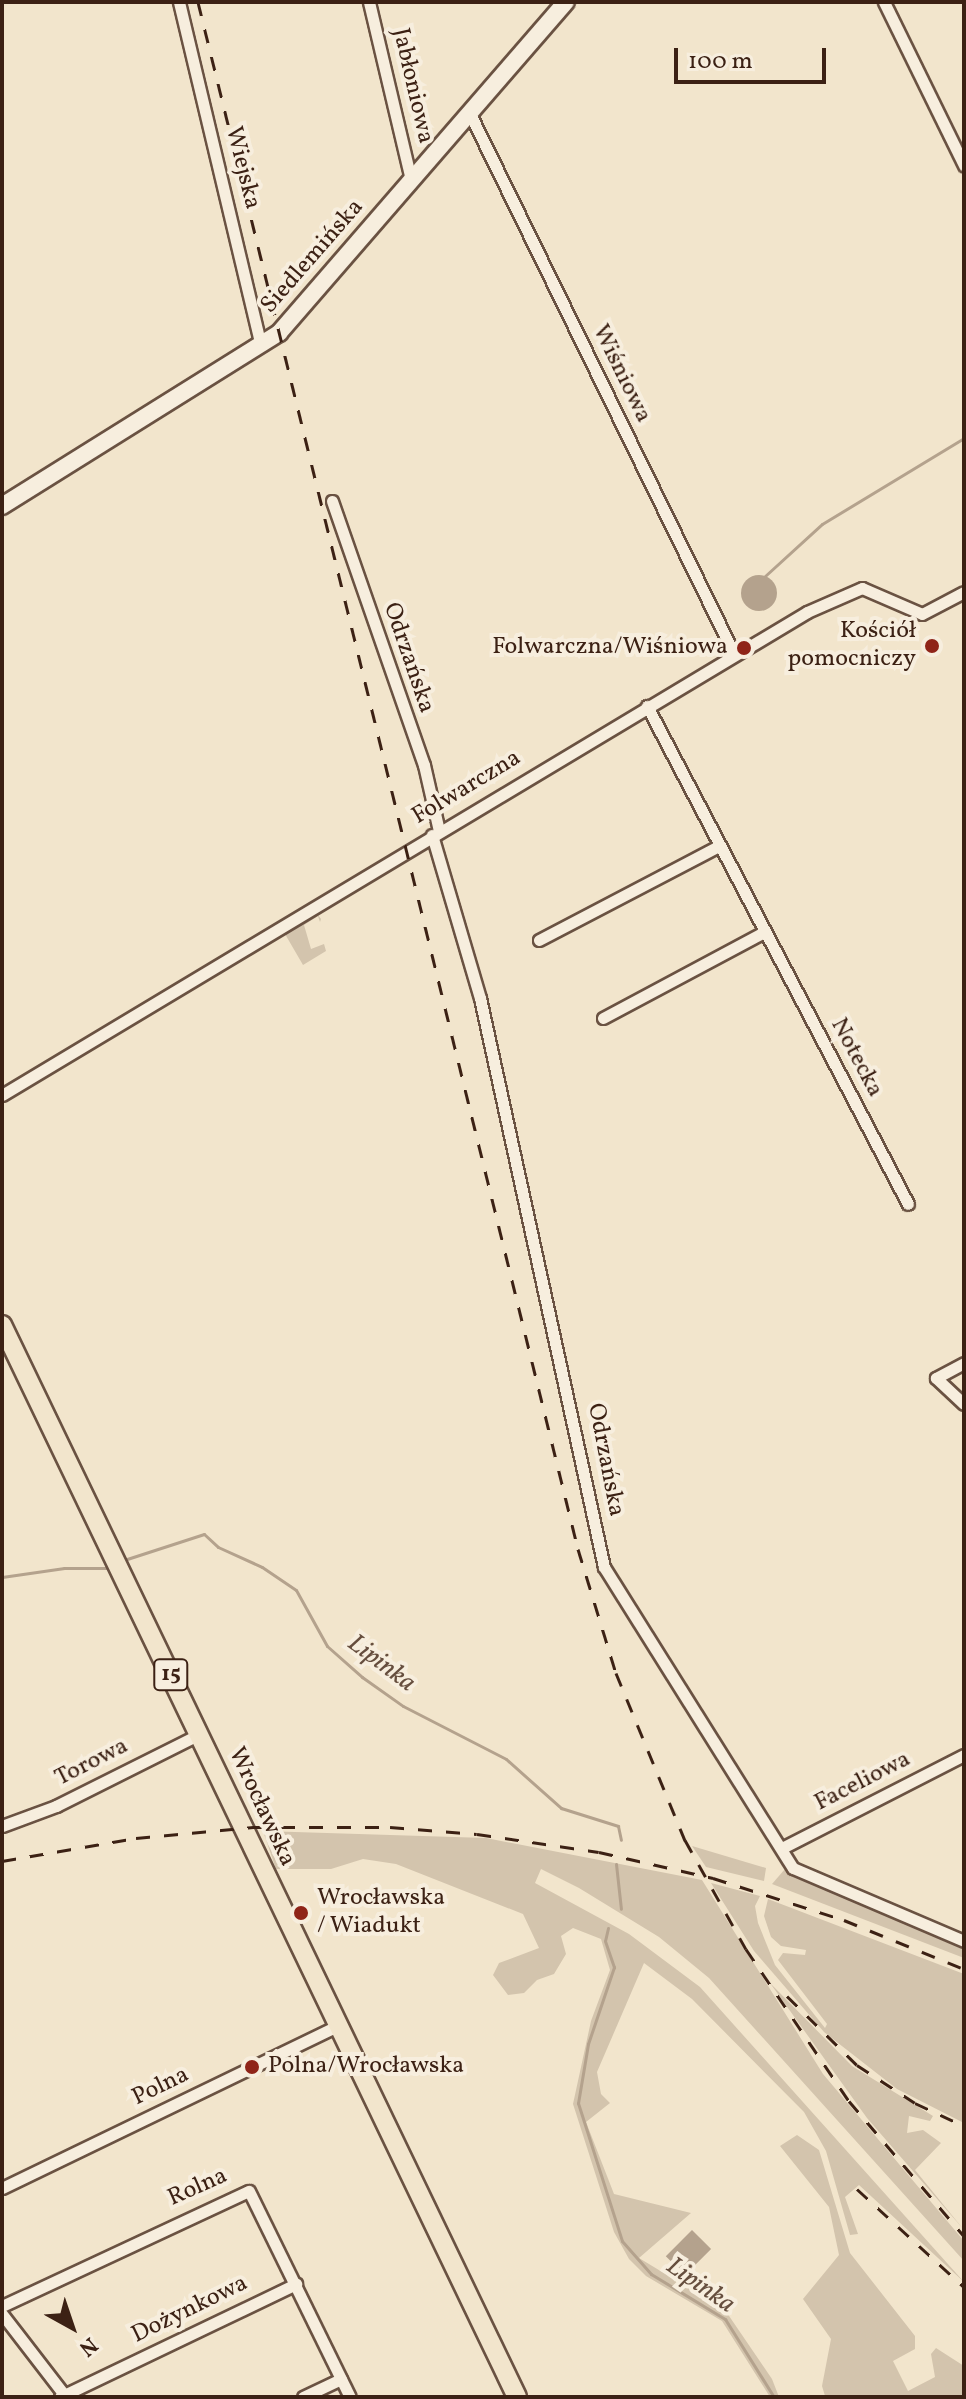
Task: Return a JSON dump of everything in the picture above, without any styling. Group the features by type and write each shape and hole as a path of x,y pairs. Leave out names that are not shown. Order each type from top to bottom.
{"main road":[{"name":"Wrocławska","path":"2,1325 517,2397"}],"street":[{"name":"Wiejska","path":"179,2 261,345"},
{"name":"Jabłoniowa","path":"369,2 411,180"},
{"name":"Siedlemińska","path":"2,506 287,326 566,2"},
{"path":"884,2 964,165"},
{"name":"Wiśniowa","path":"469,112 734,654"},
{"name":"Odrzańska","path":"332,501 424,765 435,833 480,998 604,1567 793,1868 809,1879 894,1908 964,1941"},
{"name":"Folwarczna","path":"2,1095 734,654 862,588 922,614 964,592"},
{"name":"Notecka","path":"647,706 908,1204"},
{"path":"539,940 719,846"},
{"path":"603,1018 764,932"},
{"path":"964,1363 936,1378 964,1404"},
{"name":"Torowa","path":"2,1826 56,1806 200,1734"},
{"name":"Faceliowa","path":"782,1848 964,1755"},
{"name":"Polna","path":"2,2188 339,2025"},
{"name":"Rolna","path":"2,2306 242,2190 254,2196 350,2397"},
{"name":"Dożynkowa","path":"64,2396 296,2284"},
{"path":"2,2314 64,2396"},
{"path":"303,2397 341,2379"}],"shaded area":[{"path":"759,575 772,580 777,593 772,606 759,611 746,606 741,593 746,580"},
{"path":"318,915 320,922 318,916 304,925 311,949 324,944 326,951 303,965 285,934"},
{"path":"263,1831 486,1838 702,1880 823,2074 964,2241 964,2261 709,1978 659,1937 579,1888 541,1869 535,1883 629,1934 700,1987 964,2282 859,2185 845,2197 858,2234 850,2235 826,2151 804,2112 692,1999 644,1963 597,2072 601,2094 610,2103 586,2122 614,2194 691,2213 639,2258 725,2310 772,2379 779,2397 770,2397 722,2321 646,2276 629,2259 614,2232 573,2104 591,2021 610,1970 601,1939 573,1928 561,1936 566,1954 554,1974 537,1980 524,1993 508,1995 493,1975 499,1963 539,1948 523,1914 396,1864 363,1859 331,1869 276,1869"},
{"path":"692,1846 766,1868 764,1881 706,1867"},
{"path":"785,1869 964,1944 964,1958 772,1884"},
{"path":"711,1883 760,1896 755,1906 758,1923 775,1965 825,2028 827,2024 778,1960 783,1953 805,1955 806,1950 781,1946 771,1937 764,1916 768,1899 964,1974 964,2123 897,2089 824,2032 754,1951"},
{"path":"770,1983 852,2066 933,2116 930,2121 909,2116 907,2133 923,2130 941,2143 915,2170 964,2230 867,2118"},
{"path":"797,2135 819,2150 850,2253 915,2336 915,2349 893,2361 908,2391 935,2377 931,2354 936,2348 964,2366 964,2397 825,2396 822,2386 831,2339 803,2299 839,2255 829,2207 780,2146"},
{"path":"692,2230 711,2249 685,2275 666,2256"}],"waterway":[{"path":"765,576 822,524 964,438"},
{"name":"Lipinka","path":"127,1559 204,1534 218,1547 262,1567 296,1590 327,1646 362,1677 403,1706 506,1759 561,1808 618,1826 621,1840"},
{"name":"Lipinka","path":"2,1577 64,1568 107,1568"},
{"name":"Lipinka","path":"616,1864 621,1909"},
{"name":"Lipinka","path":"608,1928 605,1941 614,1967 588,2044 578,2103 622,2241 651,2274 725,2319 774,2397"}],"railway":[{"path":"198,2 578,1549 616,1673 685,1840 746,1949 849,2101 964,2236"},
{"path":"2,1861 136,1838 253,1827 390,1827 477,1834 599,1852 713,1878 844,1920 964,1969"},
{"path":"787,1996 857,2065 915,2103 964,2126"},
{"path":"857,2189 964,2287"}],"place":[{"name":"Kościół pomocniczy","path":"932,646"},
{"name":"Folwarczna/Wiśniowa","path":"744,648"},
{"name":"Wrocławska / Wiadukt","path":"301,1913"},
{"name":"Polna/Wrocławska","path":"252,2067"}]}
